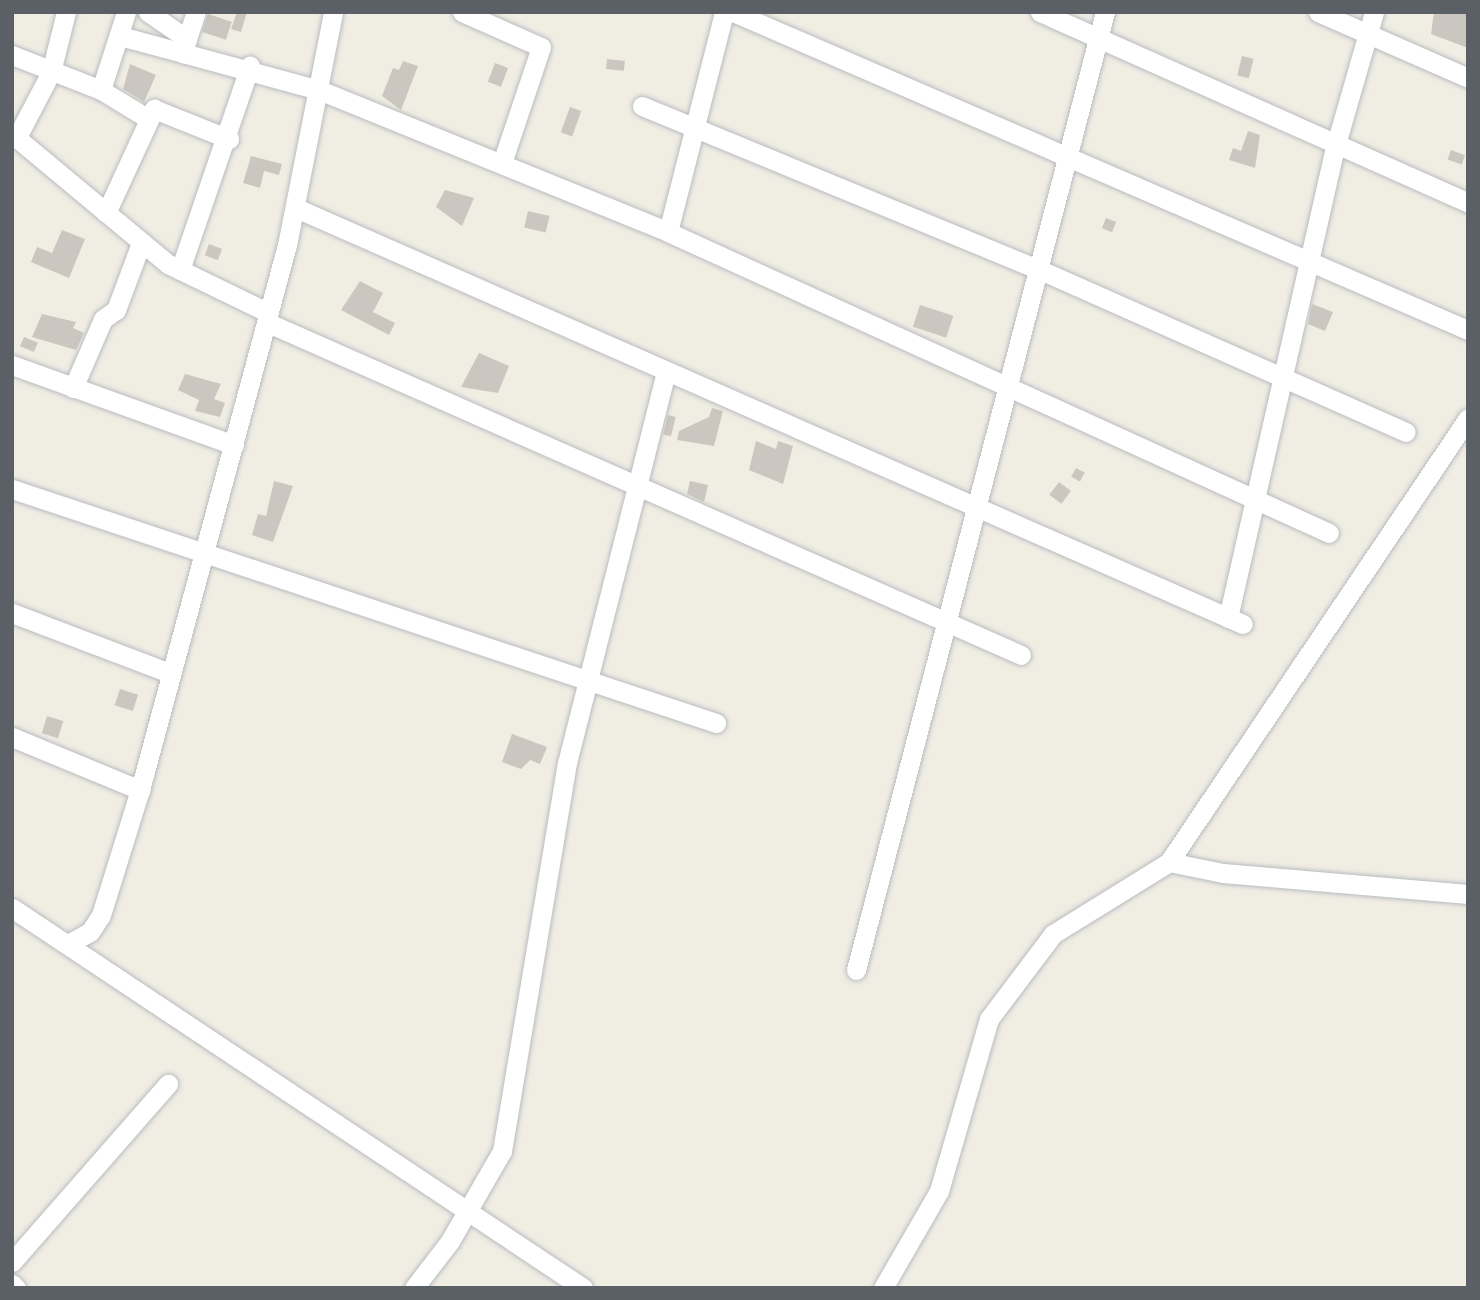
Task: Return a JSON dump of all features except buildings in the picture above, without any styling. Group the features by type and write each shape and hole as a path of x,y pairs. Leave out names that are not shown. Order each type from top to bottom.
{"street":[{"path":"66,12 51,72 15,136 141,243 180,270 267,317 637,486 1021,655"},
{"path":"102,90 126,12"},
{"path":"148,12 185,46"},
{"path":"185,46 196,12"},
{"path":"68,944 90,932 101,915 140,790 296,208 333,12"},
{"path":"461,12 541,47 502,163"},
{"path":"668,232 724,12"},
{"path":"733,12 1468,330"},
{"path":"1040,12 1468,203"},
{"path":"856,970 1038,269 1072,157 1105,12"},
{"path":"1318,12 1468,78"},
{"path":"296,208 1235,621 1257,500 1308,260 1336,144 1374,12"},
{"path":"120,36 185,46 250,66 319,90 502,163 668,232 1329,533"},
{"path":"12,55 102,90 148,118"},
{"path":"180,270 229,139 250,66"},
{"path":"642,106 1038,269 1406,432"},
{"path":"106,213 148,118 156,109 229,139"},
{"path":"73,388 103,319 116,310 141,243"},
{"path":"12,365 234,445"},
{"path":"414,1288 471,1208 502,1152 567,763 666,371"},
{"path":"883,1288 939,1191 989,1019 1053,934 1169,862 1468,418"},
{"path":"12,489 202,555 716,723"},
{"path":"12,613 170,673"},
{"path":"12,737 140,790"},
{"path":"1169,862 1223,873 1468,894"},
{"path":"12,908 471,1208 583,1288"},
{"path":"12,1262 168,1084"},
{"path":"12,1284 16,1288"}]}
